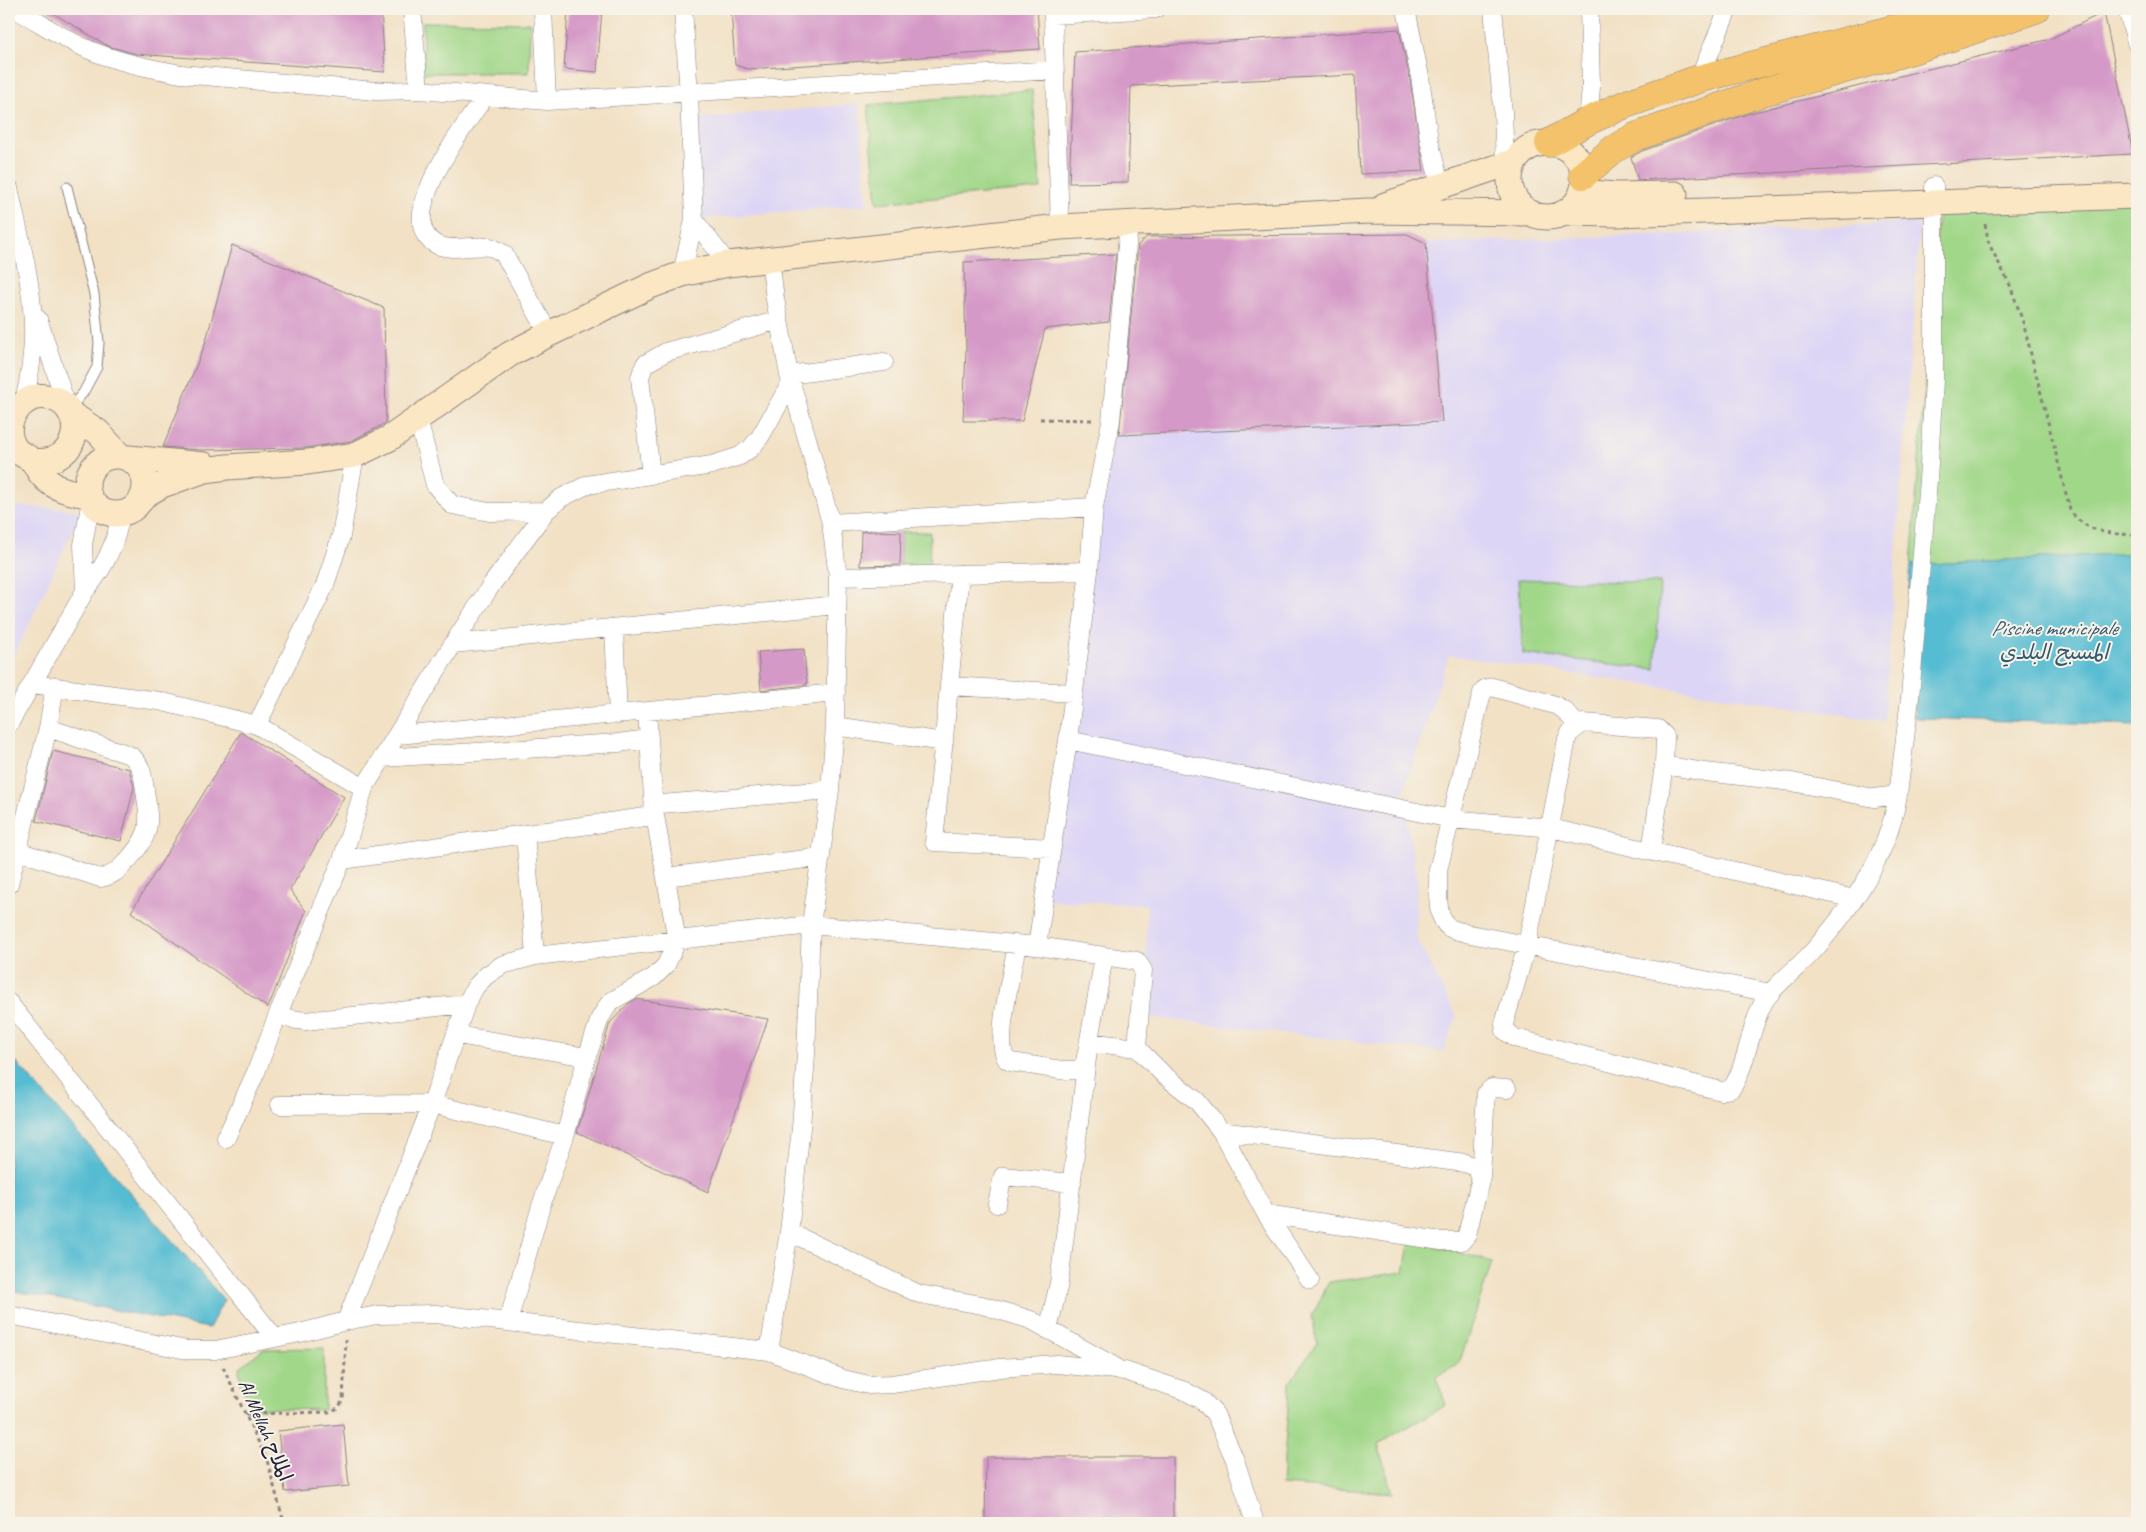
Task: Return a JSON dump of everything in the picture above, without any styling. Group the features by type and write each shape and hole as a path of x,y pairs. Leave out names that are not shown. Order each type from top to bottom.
{"main road":[{"path":"1549,143 1588,121 1626,104 1699,79 1970,9"},
{"path":"1563,213 1574,204 1582,183 1614,149 1635,137 1764,92 1913,50 2036,9"},
{"path":"1368,211 1510,162 1536,144 1549,143 1561,146 1572,152 1579,163 1582,183"},
{"path":"1510,162 1510,184 1514,196 1521,206 1531,213"},
{"path":"143,496 183,476 227,467 308,462 355,456 390,438 510,354 650,286 682,274 728,264 1060,227 1368,211 1531,213 1552,216 1563,213 1617,214 2137,180"},
{"path":"1582,183 1615,195 1933,194 1981,202 2137,196"},
{"path":"90,497 72,493 56,486 21,458 13,445 9,432 10,420 17,407 36,397 48,397 59,402 98,432 124,457 138,465 143,474 145,485 143,496 138,504 122,514 110,513 99,508 90,497 87,483 90,471 98,462 108,457 124,457 227,467"},
{"path":"21,458 44,462 54,460 64,454 70,446 74,430 70,412"}],"street":[{"path":"15,9 85,48 118,60 181,74 376,91 419,90 547,101 689,94 1054,70"},
{"path":"412,9 419,90"},
{"path":"543,9 547,101"},
{"path":"682,274 694,220 689,94 683,9"},
{"path":"1060,227 1053,12 1156,9"},
{"path":"1406,9 1420,77 1429,140 1440,185"},
{"path":"1493,9 1510,162"},
{"path":"1588,121 1591,87 1589,9"},
{"path":"1699,79 1728,9"},
{"path":"2127,9 2137,45"},
{"path":"485,96 447,152 426,191 422,219 425,231 431,241 440,246 492,247 504,254 549,334"},
{"path":"9,188 13,233 31,299 70,412"},
{"path":"1650,851 1664,764 1665,736 1658,729 1590,723 1578,726 1570,733 1567,739 1527,945 1504,1024 1505,1031 1509,1035 1721,1090 1728,1090 1733,1086 1763,1003 1815,950 1854,899 1872,870 1887,838 1897,806 1910,698 1928,480 1934,380 1933,194"},
{"path":"694,220 728,264"},
{"path":"1037,946 1068,740 1089,571 1094,508 1111,421 1129,223"},
{"path":"769,1351 789,1232 801,1128 811,925 830,790 835,726 838,577 831,523 791,378 779,320 770,259"},
{"path":"17,407 33,350 31,299"},
{"path":"651,475 640,377 645,364 666,352 779,320"},
{"path":"791,378 884,362"},
{"path":"226,1138 256,1072 342,860 364,788 492,584 546,511 561,498 587,485 712,465 740,456 751,448 791,378"},
{"path":"418,419 435,485 452,505 489,512 546,511"},
{"path":"257,726 325,585 341,536 355,456"},
{"path":"85,591 83,545 90,497"},
{"path":"831,523 1094,508"},
{"path":"9,724 85,591 99,574 110,555 122,514"},
{"path":"838,577 1089,571"},
{"path":"960,574 934,842 1052,848"},
{"path":"453,644 837,605"},
{"path":"614,628 618,715"},
{"path":"32,684 159,701 257,726 364,788"},
{"path":"9,884 48,728 55,686"},
{"path":"949,686 1074,693"},
{"path":"1578,726 1564,710 1555,706 1492,687 1485,689 1482,693 1438,870 1442,920 1449,927 1458,931 1771,993"},
{"path":"398,735 836,693"},
{"path":"508,1322 541,1206 600,1018 610,1002 654,977 666,966 677,941 654,810 647,712"},
{"path":"835,726 944,742"},
{"path":"18,851 100,878 108,877 117,872 143,843 146,834 148,807 142,771 137,763 126,754 48,728"},
{"path":"382,758 618,743 649,739"},
{"path":"1068,740 1451,819 1550,828 1854,899"},
{"path":"1664,764 1705,772 1792,782 1874,798 1890,796 1896,793 1899,787"},
{"path":"342,860 645,817 662,804 830,790"},
{"path":"525,834 535,956"},
{"path":"666,877 821,857"},
{"path":"346,1320 432,1104 466,1004 476,986 487,975 502,965 535,956 811,925 1037,946 1138,961 1143,970 1137,1048"},
{"path":"1017,945 1003,1022 1002,1048 1005,1058 1011,1062 1074,1071 1084,1066 1104,957"},
{"path":"9,1003 274,1338"},
{"path":"278,1014 291,1020 305,1021 466,1004"},
{"path":"457,1035 587,1056"},
{"path":"1089,1042 1137,1048 1164,1075 1197,1102 1222,1131 1266,1214 1310,1280"},
{"path":"1048,1330 1059,1283 1089,1042"},
{"path":"1266,1214 1441,1241 1462,1241 1467,1235 1481,1177 1486,1093 1492,1088 1507,1089"},
{"path":"280,1105 432,1104 564,1136"},
{"path":"1222,1131 1465,1163 1476,1167 1481,1177"},
{"path":"997,1204 1003,1176 1072,1183"},
{"path":"789,1232 918,1294 1005,1311 1031,1320 1125,1371 1185,1391 1203,1401 1214,1414 1235,1460 1255,1523"},
{"path":"9,1315 187,1350 215,1350 300,1333 346,1320 377,1316 436,1314 769,1351 843,1379 869,1385 892,1384 1000,1368 1048,1365 1082,1366 1125,1371"}],"lane":[{"path":"68,187 94,294 99,343 97,367 70,412"}],"path":[{"path":"1981,202 1989,244 2010,285 2023,322 2070,510 2081,524 2104,533 2137,535"},
{"path":"1040,419 1078,419"},
{"path":"246,1414 328,1412 338,1408 344,1400 346,1320"},
{"name":"Al Mellah الملاح","path":"215,1350 267,1460 284,1523"}],"shaded area":[{"path":"859,104 867,205 701,219 692,119"},
{"path":"1920,222 1884,721 1449,655 1400,802 1404,804 1417,878 1416,937 1457,1017 1443,1052 1145,1017 1147,905 1044,900 1110,436 1442,422 1426,243 1676,234"},
{"path":"9,505 82,511 9,667"}],"green space":[{"path":"423,22 530,23 529,73 423,73"},
{"path":"1032,90 1041,189 877,203 868,105"},
{"path":"2137,189 2137,553 1911,565 1939,199"},
{"path":"901,532 930,532 929,574 900,574"},
{"path":"1518,579 1660,583 1655,669 1523,654"},
{"path":"1410,1239 1492,1262 1459,1364 1436,1377 1446,1405 1378,1444 1392,1493 1282,1485 1290,1382 1317,1343 1312,1315 1329,1282 1404,1272"},
{"path":"324,1348 324,1410 256,1408 241,1388 239,1368 263,1349"}],"water":[{"name":"Piscine municipale المسبح البلدي","path":"2137,553 2137,725 1915,718 1906,624 1911,565"},
{"path":"9,1054 224,1300 209,1328 9,1290"}],"building":[{"path":"46,9 381,9 385,72 136,54 108,46"},
{"path":"568,9 602,9 597,72 564,69"},
{"path":"731,9 1037,9 1040,49 748,69 735,65"},
{"path":"2104,12 2133,154 1638,180 1631,157 1642,151 1750,113 2050,39"},
{"path":"1399,29 1410,79 1424,171 1360,174 1355,75 1131,86 1128,182 1069,183 1075,52"},
{"path":"1407,234 1426,243 1442,422 1119,435 1138,245 1147,237"},
{"path":"232,245 384,308 386,423 351,441 306,448 202,450 163,447 205,344"},
{"path":"1116,254 1109,322 1045,329 1022,421 963,421 966,350 964,262"},
{"path":"861,532 901,532 900,565 860,566"},
{"path":"804,649 807,685 761,690 758,652"},
{"path":"241,732 344,797 290,890 306,911 268,1008 131,912"},
{"path":"53,751 129,769 134,787 121,841 36,821"},
{"path":"636,999 768,1019 708,1192 577,1132 610,1023 628,1004"},
{"path":"343,1424 349,1486 285,1492 278,1431"},
{"path":"986,1457 1173,1457 1173,1523 985,1523"}]}
